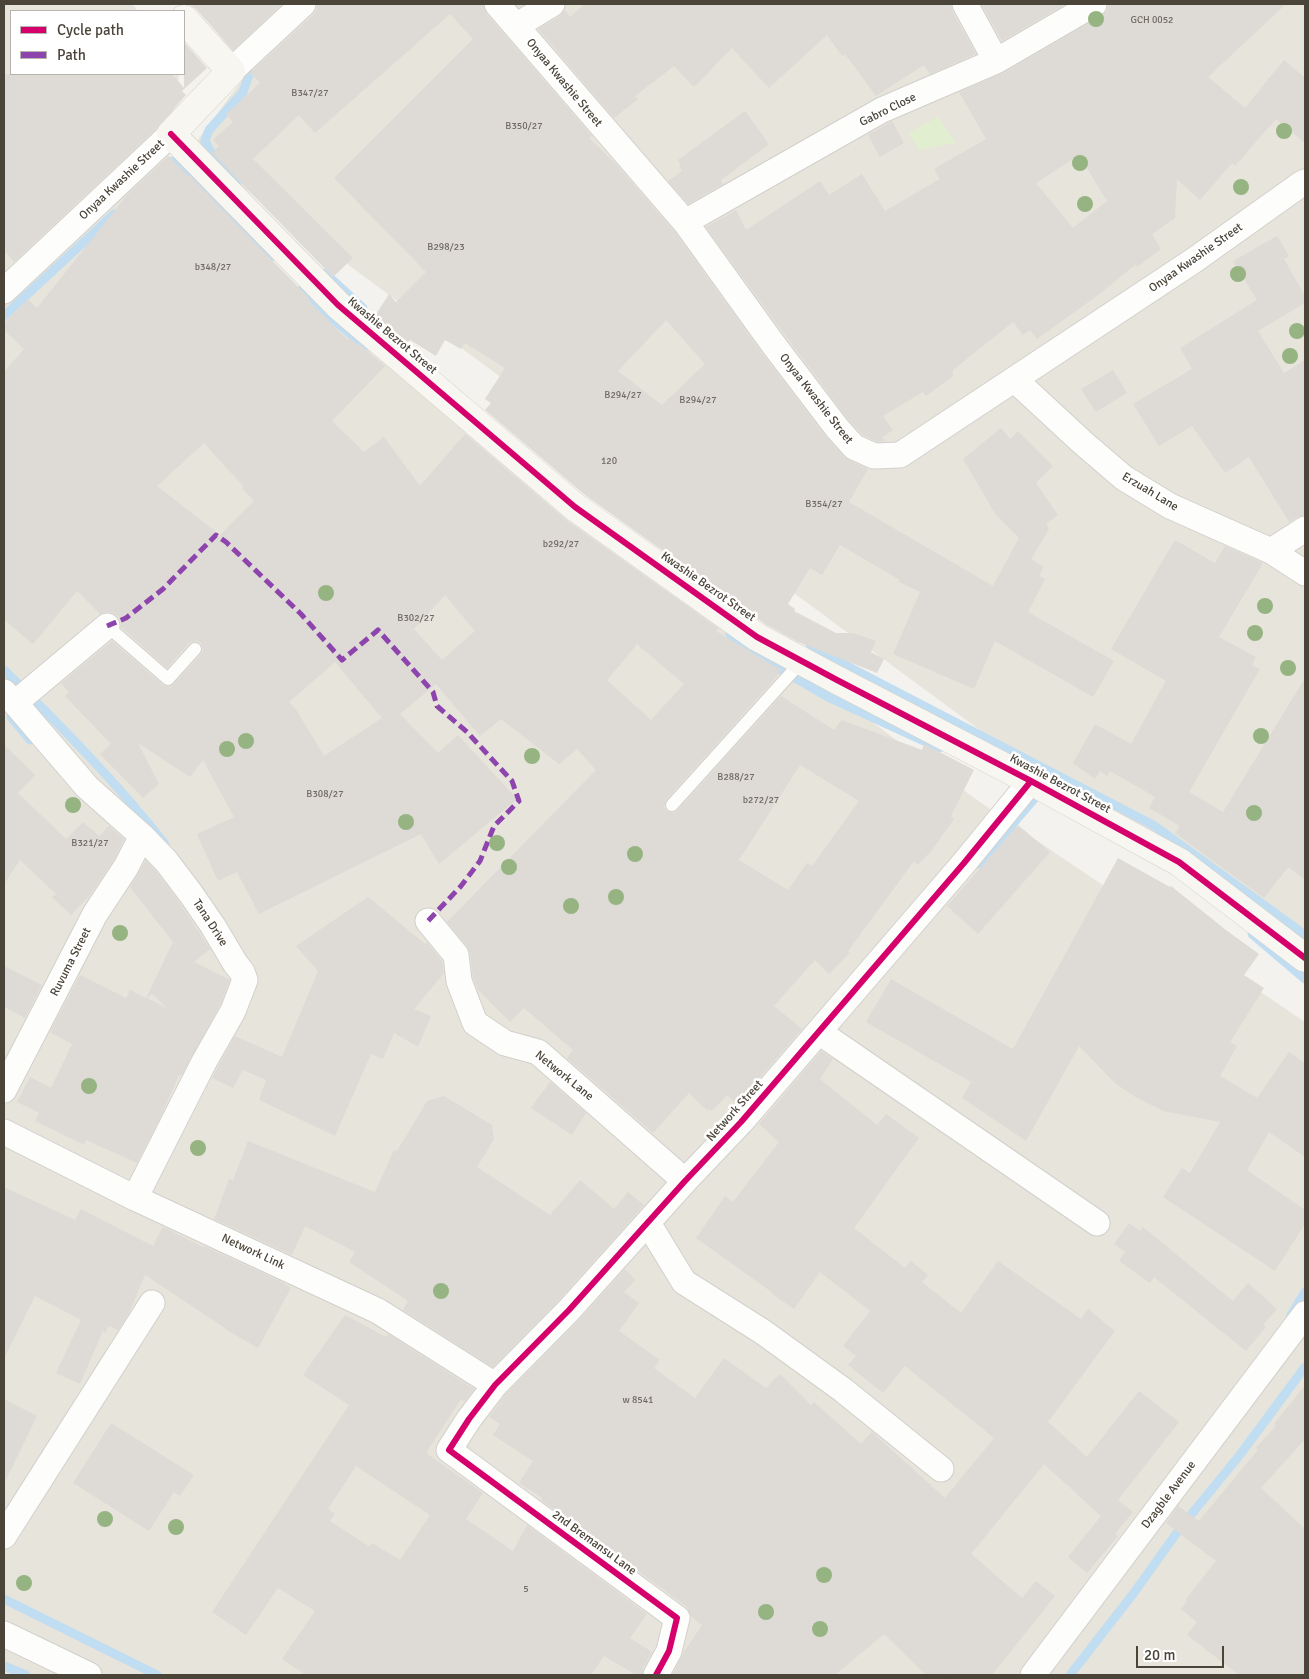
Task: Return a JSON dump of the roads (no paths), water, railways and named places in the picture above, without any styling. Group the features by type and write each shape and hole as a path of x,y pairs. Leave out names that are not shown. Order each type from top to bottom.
{"street":[{"name":"Onyaa Kwashie Street","path":"4,291 170,134 231,71 303,4"},
{"name":"Onyaa Kwashie Street","path":"498,4 685,222 773,344 837,428 854,447 874,456 900,455 1193,261 1305,182"},
{"path":"516,26 552,4"},
{"path":"965,4 996,61"},
{"name":"Gabro Close","path":"685,222 882,110 996,61 1094,4"},
{"path":"185,20 231,71"},
{"name":"Kwashie Bezrot Street","path":"170,134 338,305 575,507 757,636 1032,781 1180,862 1305,958"},
{"name":"Erzuah Lane","path":"1015,380 1124,478 1170,506 1271,551 1305,573"},
{"path":"1271,551 1305,529"},
{"path":"10,698 107,626"},
{"name":"Tana Drive","path":"10,698 87,787 142,836 166,861 213,926 245,980 233,1012 204,1062 136,1198"},
{"name":"Network Street","path":"449,1450 469,1419 495,1385 569,1310 685,1180 741,1122 1032,781"},
{"name":"Ruvuma Street","path":"4,1090 95,914 126,867 142,836"},
{"name":"Network Lane","path":"428,920 456,955 459,981 475,1023 505,1043 538,1052 685,1180"},
{"path":"819,1032 1097,1223"},
{"name":"Network Link","path":"4,1132 136,1198 378,1311 495,1385"},
{"path":"648,1223 684,1282 763,1332 843,1390 941,1469"},
{"path":"4,1536 152,1304"},
{"name":"Dzagble Avenue","path":"1033,1675 1305,1314"},
{"name":"2nd Bremansu Lane","path":"449,1450 676,1618 669,1651 656,1675"},
{"path":"4,1634 89,1675"}],"lane":[{"path":"107,626 168,679 195,649"},
{"path":"672,805 802,661"}],"waterway":[{"path":"237,183 210,151 205,141 209,130 243,92 249,75 244,63"},
{"path":"167,164 172,161 198,182 270,258"},
{"path":"4,316 114,214"},
{"path":"325,273 363,308"},
{"path":"301,290 365,346"},
{"path":"706,584 738,603"},
{"path":"730,634 778,668 830,698 939,748"},
{"path":"810,644 824,654 1153,825 1305,935"},
{"path":"4,670 88,755 165,844"},
{"path":"11,717 30,740"},
{"path":"978,864 1035,798"},
{"path":"1252,934 1305,979"},
{"path":"1291,1315 1305,1292"},
{"path":"1070,1675 1133,1594 1181,1527 1239,1456 1305,1367"},
{"path":"4,1599 157,1675"},
{"path":"4,1666 26,1675"}]}
